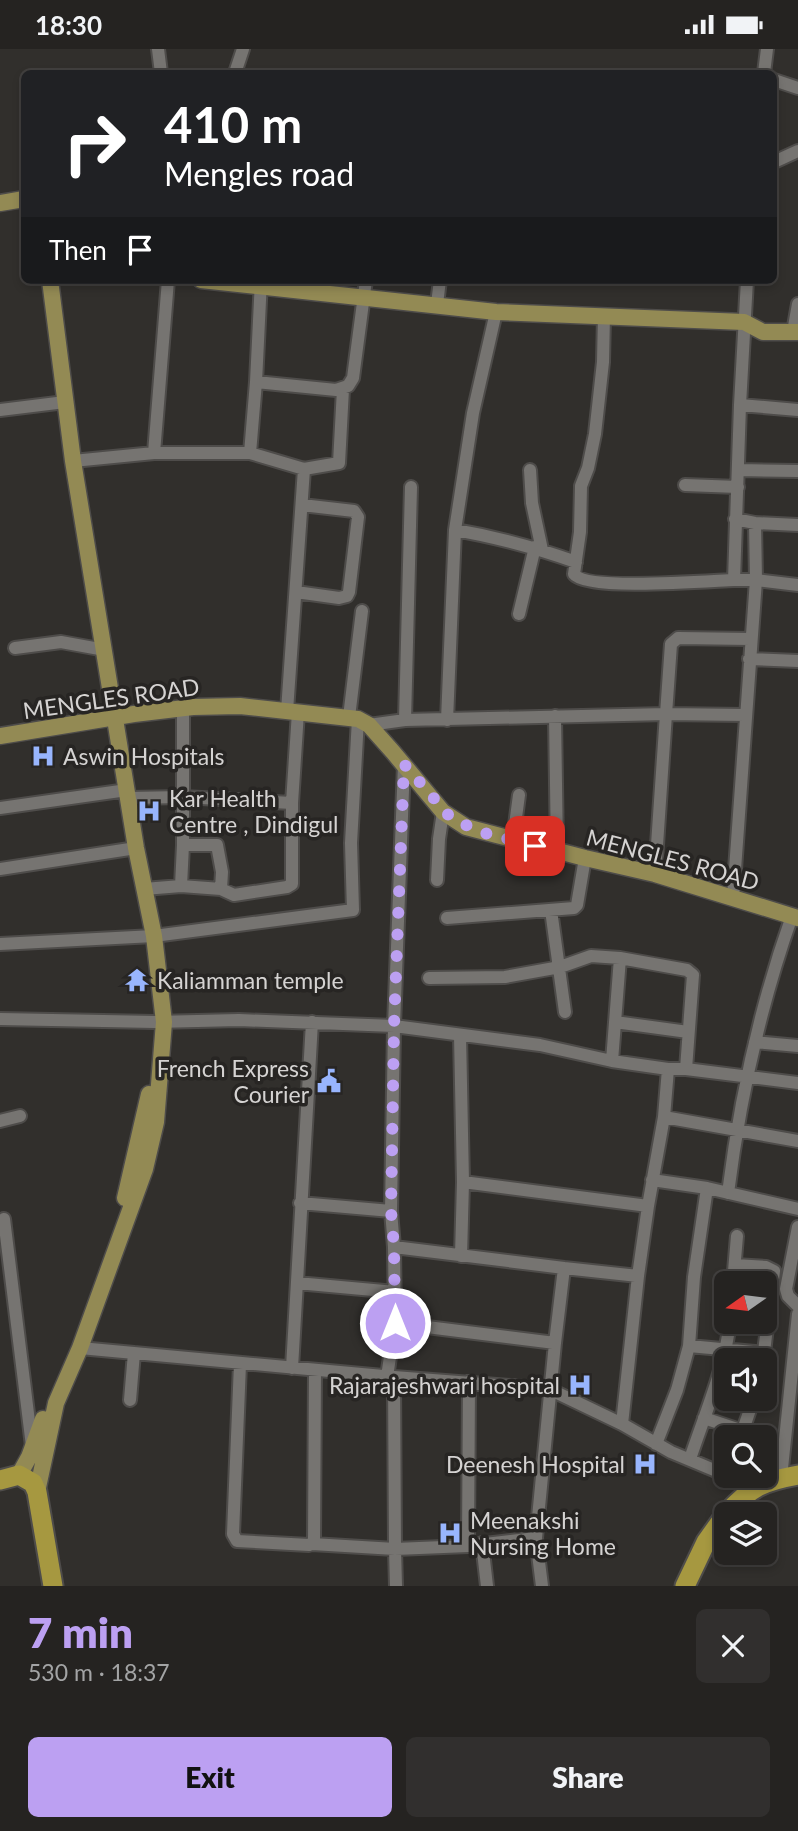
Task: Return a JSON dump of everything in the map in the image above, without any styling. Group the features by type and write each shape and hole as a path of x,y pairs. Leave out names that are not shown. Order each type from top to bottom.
{"highway":[{"path":"10,1477 33,1483 37,1492 53,1586"},
{"path":"755,1502 792,1479"},
{"path":"739,1502 754,1488"},
{"path":"685,1586 714,1531"},
{"path":"696,1586 714,1551"}],"main road":[{"path":"0,203 21,200"},
{"path":"10,1477 32,1450 145,1170 156,1122 160,1018 154,936 136,848 73,461 50,284"},
{"path":"268,284 496,312 744,322 763,332 795,332"},
{"name":"MENGLES ROAD","path":"0,736 183,708 240,706 359,720 404,764 443,812 466,827 655,874 795,917"},
{"path":"37,1492 56,1403 80,1348 119,1230"}],"street":[{"path":"158,49 161,70"},
{"path":"236,70 243,49"},
{"path":"764,70 767,49"},
{"path":"777,81 798,88"},
{"path":"777,161 798,151"},
{"path":"154,453 168,284"},
{"path":"250,453 261,284"},
{"path":"256,382 336,390 348,386 353,378 366,284"},
{"path":"437,304 440,284"},
{"path":"734,580 747,284"},
{"path":"795,332 798,305"},
{"path":"447,720 455,530 473,413 496,312"},
{"path":"604,315 603,362 590,460 581,486 574,574 581,579 629,584 756,580 798,585"},
{"path":"73,461 154,453 250,453 304,470 339,463 343,389"},
{"path":"0,410 65,402"},
{"path":"740,405 798,410"},
{"path":"144,888 181,886 221,889 234,895 292,884 296,592 304,470"},
{"path":"519,614 541,536 532,503 530,470"},
{"path":"739,470 798,471"},
{"path":"685,485 738,487"},
{"path":"405,720 411,487"},
{"path":"296,592 340,598 347,596 358,517 354,511 302,505"},
{"path":"735,519 755,523 798,524"},
{"path":"733,897 756,580 755,523"},
{"path":"455,530 538,548 576,562"},
{"path":"0,944 154,936 353,910 351,843 359,720 362,611"},
{"path":"655,874 671,644 674,640 686,637 751,639"},
{"path":"15,648 61,642 105,650"},
{"path":"749,659 798,661"},
{"path":"181,886 183,708"},
{"path":"359,720 745,715"},
{"path":"555,716 557,851"},
{"path":"396,1586 391,1377 395,1292 391,1211 394,1026 404,764"},
{"path":"0,808 127,794 292,803"},
{"path":"513,840 519,795"},
{"path":"437,880 443,812"},
{"path":"183,845 217,845 222,872 221,889"},
{"path":"0,869 136,848"},
{"path":"447,918 569,909 577,905 585,858"},
{"path":"551,910 565,1012"},
{"path":"728,1193 735,1131 746,1075 772,973 795,917"},
{"path":"429,978 505,977 560,967 591,956 621,958 691,972 693,975 686,1069"},
{"path":"612,1061 621,958"},
{"path":"0,1019 160,1018 312,1021 394,1026 540,1045 612,1061 668,1069 746,1075 798,1083"},
{"path":"292,1368 312,1021"},
{"path":"615,1022 688,1032"},
{"path":"460,1035 463,1182 461,1256"},
{"path":"755,1042 798,1046"},
{"path":"622,1424 638,1276 664,1117 668,1069"},
{"path":"0,1121 20,1116"},
{"path":"664,1117 798,1141"},
{"path":"652,1180 707,1188 798,1209"},
{"path":"463,1182 648,1206"},
{"path":"656,1444 677,1390 689,1346 694,1277 707,1188"},
{"path":"300,1203 391,1211"},
{"path":"4,1219 32,1450"},
{"path":"792,1479 797,1306 788,1296 786,1289 798,1227"},
{"path":"734,1271 737,1236"},
{"path":"394,1247 638,1276"},
{"path":"735,1265 766,1267 774,1271 765,1348"},
{"path":"542,1586 536,1538 564,1268"},
{"path":"297,1283 395,1292"},
{"path":"395,1323 555,1343"},
{"path":"689,1346 714,1348"},
{"path":"80,1348 550,1389 656,1444 714,1469"},
{"path":"130,1400 134,1353"},
{"path":"240,1364 233,1538 237,1541 395,1549 468,1546 536,1538"},
{"path":"312,1544 315,1370"},
{"path":"468,1546 469,1382"},
{"path":"690,1459 714,1387"},
{"path":"704,1418 740,1430 744,1427 750,1411"},
{"path":"482,1543 487,1586"}],"place":[{"name":"Aswin Hospitals","path":"43,756"},
{"name":"Kar Health Centre , Dindigul","path":"149,811"},
{"name":"Kaliamman temple","path":"137,980"},
{"name":"French Express Courier","path":"329,1081"},
{"name":"Rajarajeshwari hospital","path":"580,1385"},
{"name":"Deenesh Hospital","path":"645,1464"},
{"name":"Meenakshi Nursing Home","path":"450,1533"}],"route":[{"path":"395,1323 391,1211 394,1026 404,764 451,818 466,827 535,846"}]}
